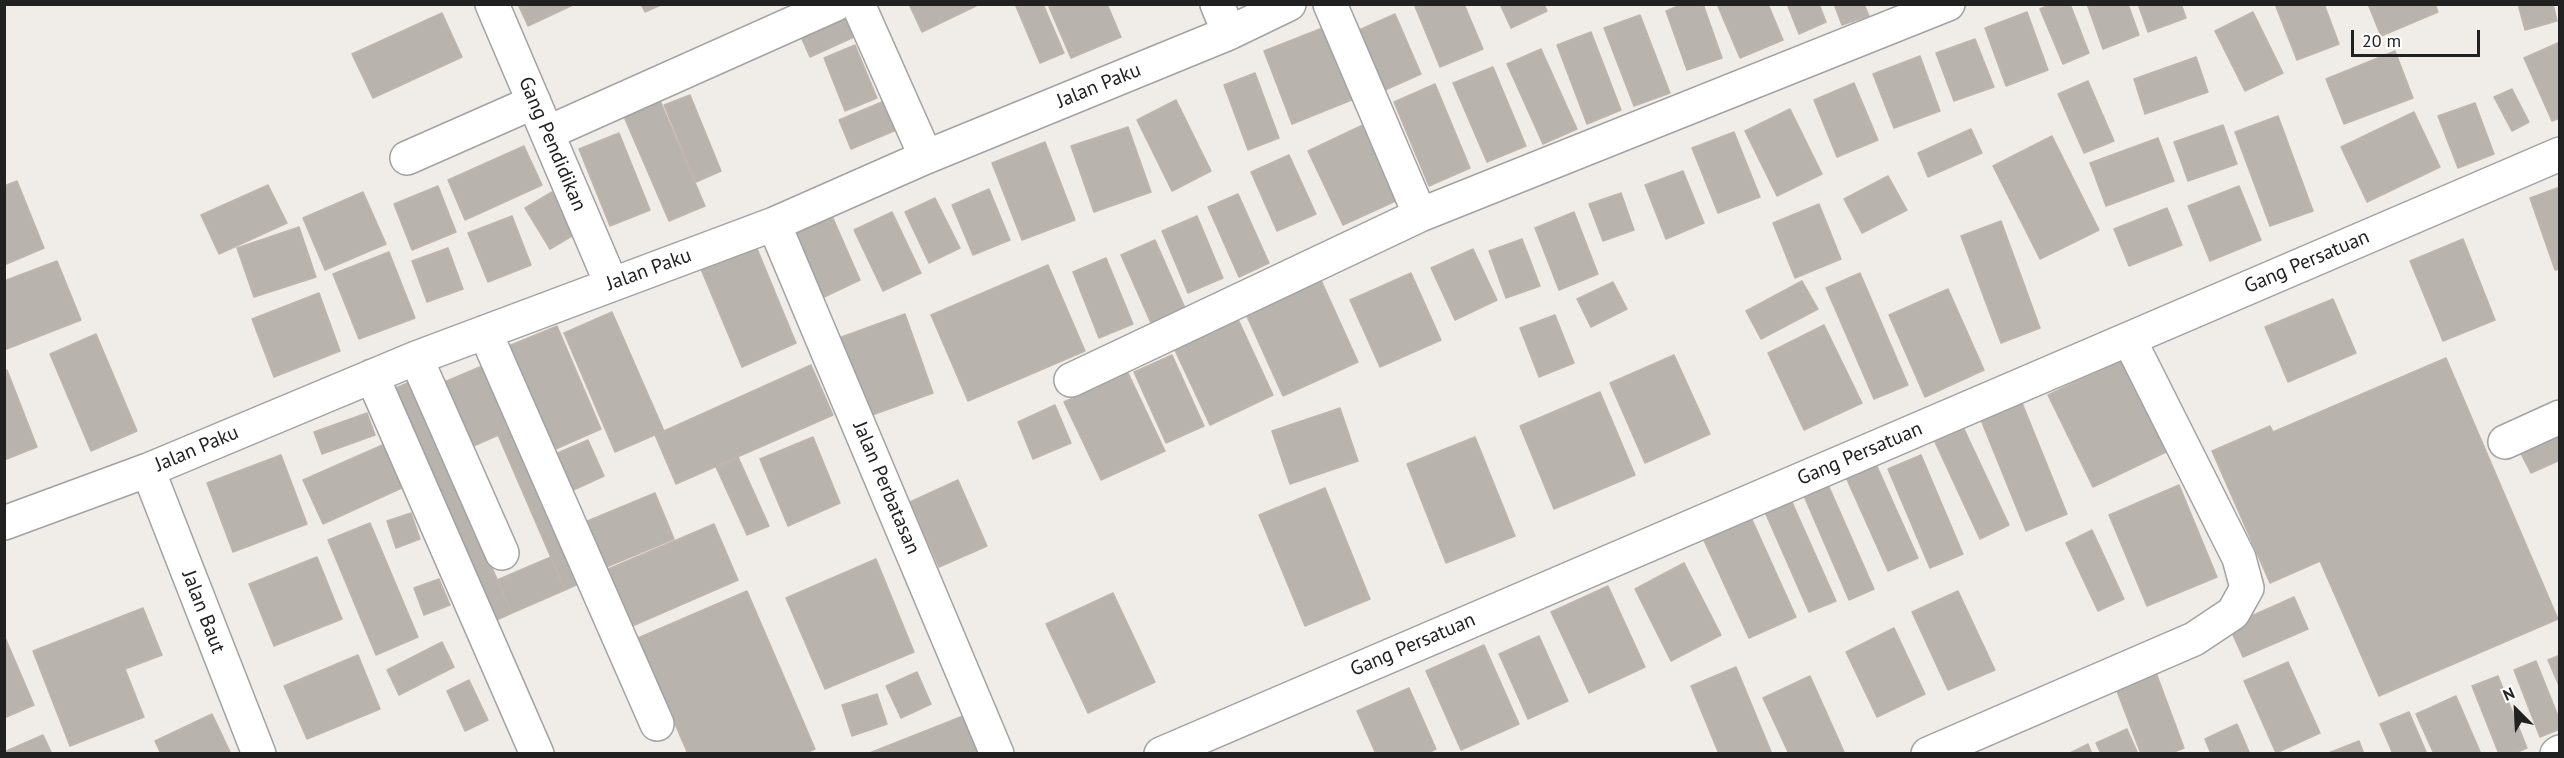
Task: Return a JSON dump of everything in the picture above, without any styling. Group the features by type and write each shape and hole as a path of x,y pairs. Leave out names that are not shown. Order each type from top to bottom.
{"street":[{"name":"Gang Pendidikan","path":"492,4 611,283"},
{"path":"547,133 836,4"},
{"path":"858,4 926,157"},
{"name":"Jalan Paku","path":"4,523 148,470 417,358 611,283 774,224 926,157 1223,19 1289,4"},
{"path":"1330,4 1420,215"},
{"path":"1071,380 1420,215 1948,4"},
{"path":"407,158 534,102"},
{"name":"Gang Persatuan","path":"1161,753 2559,154"},
{"name":"Jalan Perbatasan","path":"774,224 997,753"},
{"path":"485,332 657,724"},
{"path":"1928,753 2194,639 2233,613 2247,588 2239,558 2129,339"},
{"path":"417,358 502,553"},
{"path":"372,376 537,753"},
{"path":"2505,442 2559,417"},
{"name":"Jalan Baut","path":"148,470 259,753"}],"building":[{"path":"518,4 575,4 528,26"},
{"path":"641,4 663,4 645,12"},
{"path":"845,4 865,32 810,57 796,26"},
{"path":"909,4 980,4 922,32"},
{"path":"1015,4 1043,4 1064,53 1040,63"},
{"path":"1056,4 1107,4 1121,37 1071,58 1049,7"},
{"path":"1414,4 1464,4 1483,49 1440,67"},
{"path":"1500,4 1544,4 1547,11 1511,28"},
{"path":"1683,4 1703,4 1722,58 1687,70 1666,11"},
{"path":"1717,4 1768,4 1783,40 1740,58"},
{"path":"1787,4 1819,4 1826,22 1799,34"},
{"path":"1834,4 1864,4 1869,16 1842,25"},
{"path":"2051,4 2070,4 2089,53 2063,64 2040,9"},
{"path":"2087,4 2128,4 2139,35 2103,49"},
{"path":"2138,4 2181,4 2186,18 2148,32"},
{"path":"2275,4 2324,4 2339,44 2297,60"},
{"path":"2368,4 2435,4 2438,12 2381,36"},
{"path":"2518,4 2553,4 2557,21 2525,30"},
{"path":"2027,12 2048,70 2006,86 1985,28"},
{"path":"2253,12 2283,73 2245,91 2215,31"},
{"path":"442,13 462,57 373,98 352,54"},
{"path":"1395,14 1421,74 1385,90 1359,30"},
{"path":"1640,15 1670,93 1634,106 1604,28"},
{"path":"1325,27 1354,99 1292,124 1264,51"},
{"path":"1591,32 1621,110 1587,124 1557,45"},
{"path":"1975,39 1994,87 1954,101 1936,53"},
{"path":"2560,42 2560,118 2552,121 2524,58"},
{"path":"855,45 877,98 845,111 824,58"},
{"path":"1541,49 1577,129 1543,144 1507,64"},
{"path":"2395,51 2413,98 2344,124 2326,79"},
{"path":"1920,56 1940,111 1894,128 1873,74"},
{"path":"2196,57 2208,92 2145,114 2134,79"},
{"path":"1493,67 1526,146 1487,162 1453,83"},
{"path":"1255,73 1279,138 1248,150 1224,85"},
{"path":"2088,81 2114,141 2084,153 2058,94"},
{"path":"1854,83 1878,140 1837,157 1814,100"},
{"path":"1435,84 1470,168 1429,186 1394,102"},
{"path":"2512,89 2529,122 2512,131 2494,97"},
{"path":"690,95 721,171 696,182 664,105"},
{"path":"658,96 705,206 669,221 622,112"},
{"path":"889,99 901,128 851,149 839,120"},
{"path":"1176,100 1211,171 1172,191 1137,120"},
{"path":"2475,103 2494,154 2458,168 2438,116"},
{"path":"1790,109 1822,174 1777,196 1745,131"},
{"path":"2414,112 2440,167 2367,202 2341,147"},
{"path":"2278,116 2313,211 2270,226 2235,132"},
{"path":"1365,124 1400,199 1343,225 1308,151"},
{"path":"2223,125 2237,164 2188,181 2174,142"},
{"path":"1128,127 1151,192 1094,212 1071,146"},
{"path":"1971,129 1982,153 1928,177 1918,153"},
{"path":"1734,132 1760,197 1718,213 1692,148"},
{"path":"619,133 650,210 610,226 579,149"},
{"path":"2052,136 2099,230 2040,259 1993,166"},
{"path":"2158,138 2174,181 2106,206 2090,163"},
{"path":"1045,142 1075,220 1022,240 992,163"},
{"path":"524,146 542,185 465,220 448,180"},
{"path":"1289,155 1316,214 1277,231 1251,172"},
{"path":"1683,171 1704,223 1666,239 1645,185"},
{"path":"1888,176 1907,210 1862,233 1844,199"},
{"path":"17,181 44,248 4,265 4,186"},
{"path":"268,185 287,223 219,254 201,215"},
{"path":"438,186 456,232 412,250 394,204"},
{"path":"2239,186 2261,240 2210,261 2188,206"},
{"path":"2560,187 2560,269 2555,270 2530,198"},
{"path":"989,189 1010,240 973,255 952,205"},
{"path":"363,192 386,244 325,270 303,218"},
{"path":"552,192 577,233 550,249 525,208"},
{"path":"1621,193 1634,230 1603,241 1589,204"},
{"path":"1238,194 1269,263 1239,277 1208,207"},
{"path":"935,198 960,248 929,263 905,212"},
{"path":"1819,204 1841,259 1795,278 1773,223"},
{"path":"2167,208 2182,245 2129,266 2114,229"},
{"path":"892,212 921,273 883,291 854,230"},
{"path":"1574,212 1598,274 1559,290 1535,228"},
{"path":"512,216 531,265 488,282 468,233"},
{"path":"832,216 860,280 822,298 793,234"},
{"path":"1197,216 1223,278 1188,293 1162,231"},
{"path":"2001,221 2040,328 2001,343 1961,236"},
{"path":"299,227 316,277 254,297 237,248"},
{"path":"753,239 796,343 742,367 698,262"},
{"path":"1522,239 1540,286 1506,298 1489,251"},
{"path":"2463,239 2495,320 2443,341 2410,261"},
{"path":"1155,240 1185,308 1151,323 1121,255"},
{"path":"448,248 463,289 427,302 412,261"},
{"path":"1473,249 1497,300 1455,320 1431,268"},
{"path":"389,252 415,318 359,339 333,274"},
{"path":"1106,258 1133,324 1099,338 1073,272"},
{"path":"57,261 81,320 4,350 4,281"},
{"path":"1048,265 1085,351 968,401 931,315"},
{"path":"1411,273 1441,340 1380,367 1350,300"},
{"path":"1860,273 1908,385 1874,399 1826,288"},
{"path":"1320,278 1358,362 1283,396 1245,312"},
{"path":"1802,281 1818,309 1761,339 1746,311"},
{"path":"1613,282 1627,309 1591,327 1577,299"},
{"path":"1948,289 1984,370 1925,397 1889,315"},
{"path":"319,293 340,351 274,377 252,319"},
{"path":"2333,299 2356,353 2288,382 2265,327"},
{"path":"612,312 664,431 615,452 564,333"},
{"path":"905,314 933,393 864,418 836,339"},
{"path":"1555,315 1574,363 1539,377 1520,328"},
{"path":"1237,317 1273,395 1210,425 1173,346"},
{"path":"1824,325 1862,403 1804,430 1768,353"},
{"path":"557,326 601,429 549,452 504,348"},
{"path":"96,334 137,431 91,451 50,354"},
{"path":"1172,355 1204,426 1166,443 1134,372"},
{"path":"1674,355 1710,434 1645,463 1610,383"},
{"path":"2446,358 2558,619 2379,696 2320,561 2270,583 2212,451 2270,426 2273,432"},
{"path":"2122,360 2166,452 2093,487 2048,395"},
{"path":"494,361 521,425 469,448 442,383"},
{"path":"811,365 833,415 676,484 655,435"},
{"path":"7,370 37,447 4,460 4,371"},
{"path":"1128,373 1165,451 1101,480 1064,402"},
{"path":"410,382 512,613 488,624 386,392"},
{"path":"1600,392 1635,475 1554,509 1520,426"},
{"path":"2022,403 2067,514 2026,531 1981,420"},
{"path":"1055,405 1071,443 1033,459 1018,422"},
{"path":"1340,408 1358,461 1290,484 1272,431"},
{"path":"367,413 375,435 322,454 314,432"},
{"path":"521,425 587,580 565,590 498,435"},
{"path":"1964,429 2009,525 1980,539 1935,442"},
{"path":"2560,432 2560,460 2531,473 2519,450"},
{"path":"813,437 840,503 788,526 760,459"},
{"path":"1475,437 1515,536 1446,563 1407,464"},
{"path":"588,440 604,476 569,492 553,455"},
{"path":"387,443 406,486 323,524 303,480"},
{"path":"281,455 307,524 233,552 207,483"},
{"path":"1921,455 1963,554 1930,568 1888,469"},
{"path":"738,457 769,526 747,535 716,467"},
{"path":"1875,462 1918,558 1888,571 1845,475"},
{"path":"1825,478 1874,589 1849,600 1801,489"},
{"path":"958,480 987,546 939,567 910,502"},
{"path":"2179,485 2217,577 2147,606 2109,515"},
{"path":"1325,488 1370,599 1305,626 1259,515"},
{"path":"655,493 674,539 604,568 585,522"},
{"path":"1791,500 1836,601 1809,612 1765,512"},
{"path":"411,513 420,539 396,548 387,521"},
{"path":"1749,513 1796,617 1749,638 1701,534"},
{"path":"370,523 418,637 376,655 328,540"},
{"path":"714,524 738,580 630,627 606,570"},
{"path":"2092,530 2124,599 2098,611 2066,543"},
{"path":"317,557 342,619 274,646 249,584"},
{"path":"551,557 565,590 512,613 497,580"},
{"path":"876,559 914,652 825,689 786,598"},
{"path":"1684,563 1721,635 1671,661 1635,589"},
{"path":"439,579 450,605 424,615 414,588"},
{"path":"1608,586 1645,667 1589,693 1551,612"},
{"path":"747,591 815,749 804,754 688,754 638,638"},
{"path":"1958,591 1995,670 1948,690 1912,612"},
{"path":"1113,593 1155,682 1088,713 1046,624"},
{"path":"2294,597 2308,629 2243,657 2229,626"},
{"path":"143,608 162,655 125,669 144,717 70,746 33,651"},
{"path":"1894,628 1925,694 1877,717 1846,652"},
{"path":"4,635 34,705 4,718"},
{"path":"1539,636 1568,701 1528,719 1499,654"},
{"path":"442,642 454,667 399,695 387,670"},
{"path":"1484,645 1519,724 1461,750 1426,671"},
{"path":"358,655 380,709 307,739 284,686"},
{"path":"2560,655 2560,688 2548,660"},
{"path":"2536,661 2560,721 2560,729 2540,737 2514,670"},
{"path":"2152,662 2184,748 2169,754 2141,754 2112,678"},
{"path":"2288,662 2320,733 2276,753 2244,681"},
{"path":"1736,667 1772,754 1719,754 1691,686"},
{"path":"917,672 931,704 901,718 886,686"},
{"path":"1810,676 1845,754 1789,754 1763,698"},
{"path":"2498,676 2527,748 2513,754 2499,754 2472,686"},
{"path":"469,680 488,720 465,731 447,691"},
{"path":"1409,688 1436,749 1426,754 1376,754 1357,711"},
{"path":"877,694 887,724 852,736 842,705"},
{"path":"2456,696 2481,754 2434,754 2416,714"},
{"path":"2409,712 2427,754 2393,754 2380,724"},
{"path":"212,714 231,754 161,754 155,741"},
{"path":"963,716 978,754 867,754"},
{"path":"2237,724 2250,754 2211,754 2205,739"},
{"path":"2127,729 2138,754 2101,754 2096,743"},
{"path":"43,735 52,754 4,754 4,752"},
{"path":"2359,741 2364,754 2326,754"},
{"path":"2088,744 2092,754 2068,754"}]}
